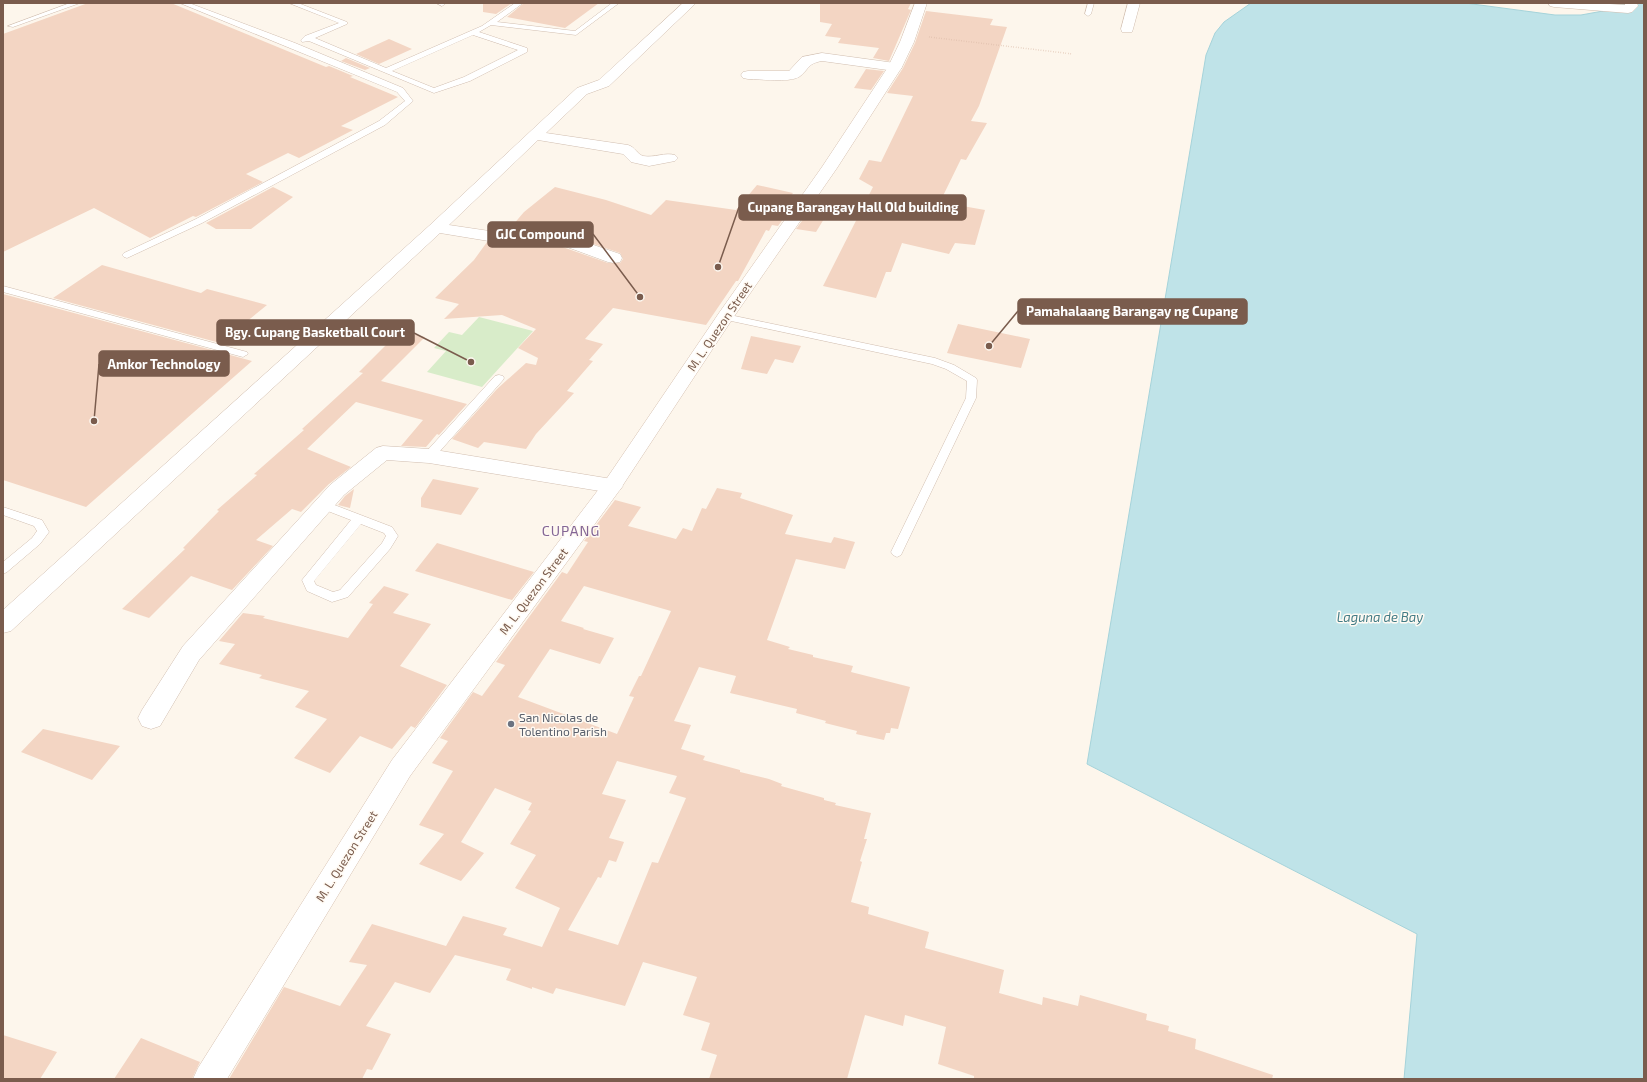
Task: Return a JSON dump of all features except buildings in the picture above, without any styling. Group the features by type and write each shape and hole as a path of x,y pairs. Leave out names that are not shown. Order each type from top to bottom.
{"street":[{"path":"3,624 436,228 582,91 604,83 690,3"},
{"name":"M. L. Quezon Street","path":"208,1079 401,768 612,486 725,317 829,168 895,67 910,34 921,3"},
{"path":"1126,29 1134,3"},
{"path":"1554,3 1628,9 1632,6 1631,3"},
{"path":"748,75 786,76 794,74 806,60 822,57 895,67"},
{"path":"534,135 628,150 636,159 649,162 670,158"},
{"path":"436,228 519,241 531,232 538,231 614,258"},
{"path":"151,718 191,653 337,490 383,453 429,456 612,486"}],"lane":[{"path":"53,3 62,8"},
{"path":"11,26 77,3"},
{"path":"127,255 199,221 375,127 409,101 400,90 292,45 183,3"},
{"path":"292,3 345,23 292,45"},
{"path":"386,71 490,23 520,3"},
{"path":"490,23 576,33 616,3"},
{"path":"1088,14 1091,3"},
{"path":"308,38 434,91 467,80 524,50 472,32"},
{"path":"3,289 243,354"},
{"path":"725,317 935,361 950,367 972,380 971,398 897,552"},
{"path":"429,456 499,378"},
{"path":"324,505 388,530 392,536 386,546 344,594 332,597 311,588 308,580 359,519"},
{"path":"3,511 38,523 42,532 36,541 3,569"}],"path":[{"path":"910,34 1073,54"}],"green space":[{"path":"479,317 533,331 482,387 427,372 446,351 434,348 449,332 462,335"}],"water":[{"name":"Laguna de Bay","path":"1251,3 1465,3 1555,15 1581,15 1603,11 1611,3 1644,3 1644,1079 1404,1079 1417,934 1087,764 1206,55 1215,33 1224,22"}],"place":[{"name":"Cupang Barangay Hall Old building","path":"718,267"},
{"name":"GJC Compound","path":"640,297"},
{"name":"Pamahalaang Barangay ng Cupang","path":"989,346"},
{"name":"Bgy. Cupang Basketball Court","path":"471,362"},
{"name":"Amkor Technology","path":"94,421"},
{"name":"San Nicolas de Tolentino Parish","path":"511,724"}],"district":[{"name":"CUPANG","path":"571,530"}]}
